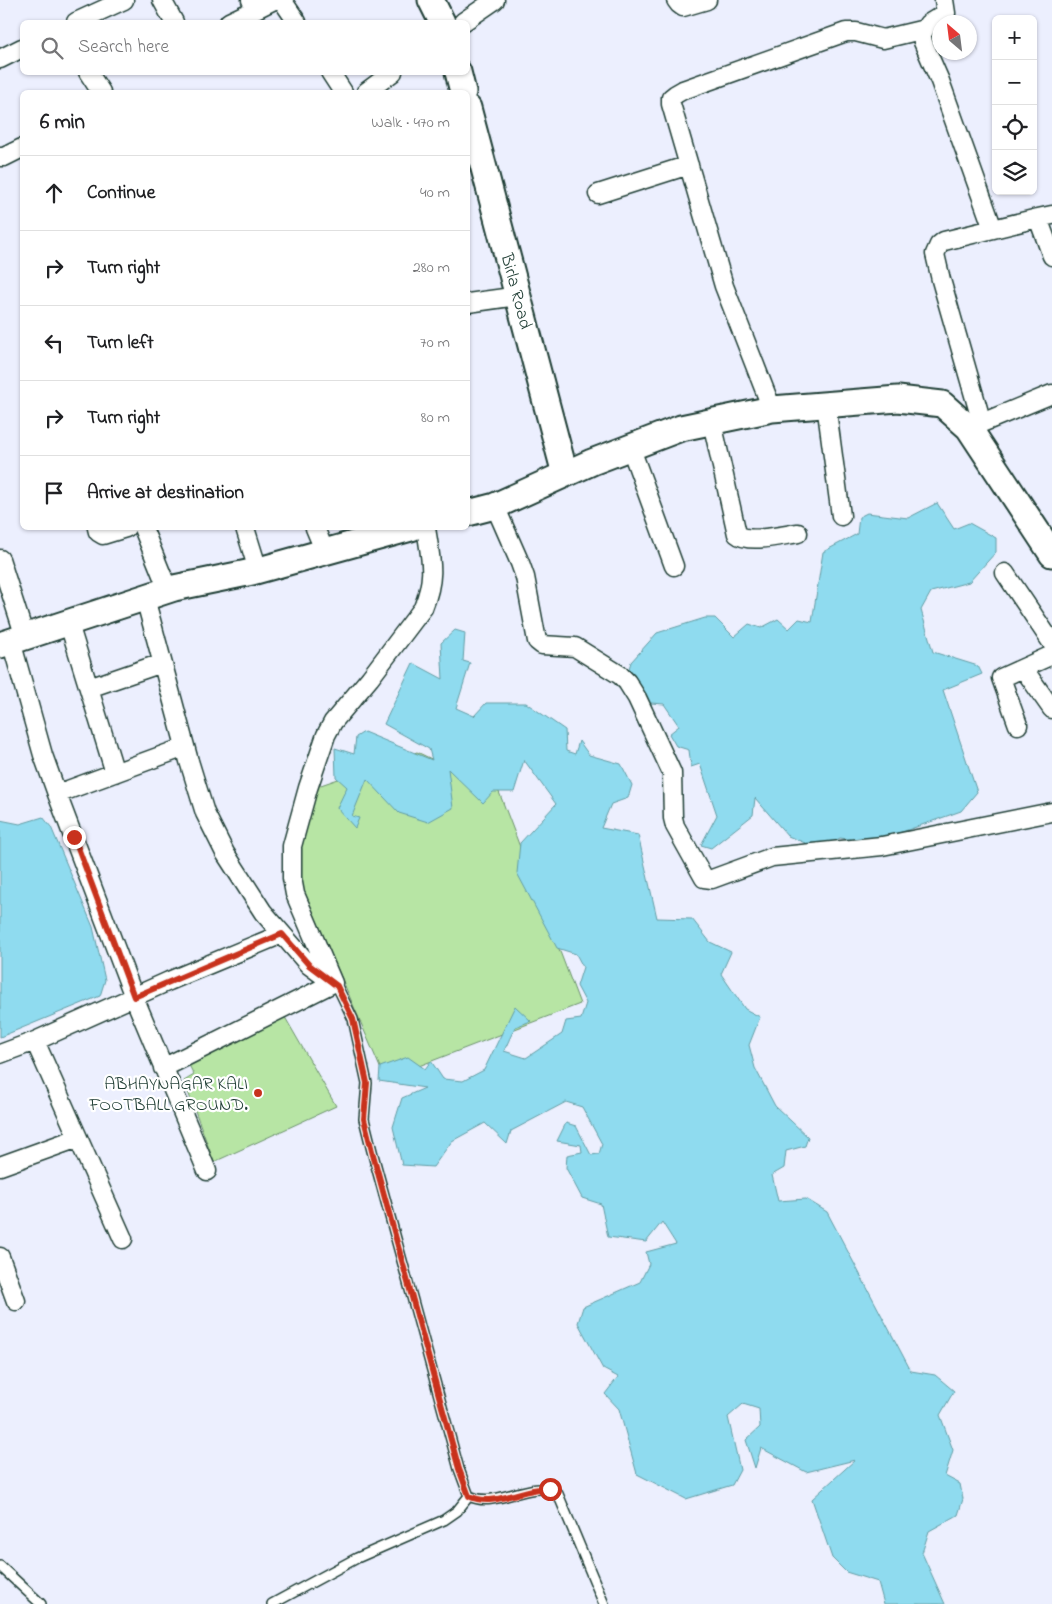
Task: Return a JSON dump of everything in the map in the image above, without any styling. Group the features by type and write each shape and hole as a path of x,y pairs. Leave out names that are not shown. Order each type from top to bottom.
{"main road":[{"path":"431,0 441,20"},
{"path":"459,75 462,90"},
{"name":"Birla Road","path":"470,116 565,474"},
{"path":"470,512 495,506 630,446 680,428 772,409 898,399 942,404 975,425 1052,554"},
{"path":"12,641 69,624 168,590 258,570 397,530"}],"street":[{"path":"80,20 124,0"},
{"path":"162,0 173,20"},
{"path":"232,20 253,4 274,0"},
{"path":"282,0 295,20"},
{"path":"466,20 495,0"},
{"path":"676,0 683,7 707,0"},
{"path":"944,0 946,13 928,24 924,29 922,34 923,42 940,81 993,229"},
{"path":"772,409 724,286 671,104 671,98 676,94 846,32 856,32 883,39 924,29"},
{"path":"0,59 20,49"},
{"path":"90,75 100,90"},
{"path":"332,75 342,90"},
{"path":"369,90 390,75"},
{"path":"0,156 4,157 20,149"},
{"path":"598,194 689,165"},
{"path":"1052,256 1045,216 944,241 939,245 936,254 975,425 1052,394"},
{"path":"470,303 518,296"},
{"path":"826,404 841,516"},
{"path":"712,422 737,534 741,537 752,539 798,533"},
{"path":"630,446 674,566"},
{"path":"495,506 525,577 537,641 542,645 575,647 620,675 637,698 672,773 675,826 704,878 712,879 772,857 882,846 1052,812"},
{"path":"98,530 103,536 120,530"},
{"path":"144,530 168,590"},
{"path":"247,530 258,570"},
{"path":"315,530 325,552"},
{"path":"335,984 295,894 292,878 292,846 308,788 332,722 370,678 423,608 428,595 432,568 426,530"},
{"path":"0,559 12,641 43,755 134,997 207,1171"},
{"path":"1005,573 1052,643"},
{"path":"144,598 205,813 225,853 263,912 309,965 335,984"},
{"path":"69,624 115,773"},
{"path":"1018,725 1000,680 1002,677 1052,655"},
{"path":"89,688 162,663"},
{"path":"1023,668 1052,709"},
{"path":"57,794 185,747"},
{"path":"0,1054 35,1041 282,934"},
{"path":"163,1068 335,984"},
{"path":"35,1041 123,1239"},
{"path":"0,1166 78,1138"},
{"path":"0,1256 16,1300"}],"lane":[{"path":"335,984 353,1019 367,1083 364,1119 459,1469 469,1496 478,1500 490,1500 541,1488 550,1489 558,1494 604,1604"},
{"path":"272,1604 357,1558 444,1520 457,1511 469,1496"},
{"path":"0,1566 41,1604"}],"green space":[{"path":"417,752 499,792 580,1004 385,1079 293,865 315,787"},
{"name":"ABHAYNAGAR KALI FOOTBALL GROUND.","path":"282,1012 336,1106 214,1162 184,1081 194,1075 188,1063"}],"water":[{"path":"937,503 954,529 969,523 996,538 996,552 969,582 931,592 921,610 933,652 978,666 982,674 943,690 977,792 961,811 902,832 864,841 840,838 820,849 788,836 755,798 753,815 711,848 701,845 717,815 700,764 691,767 689,750 676,746 669,734 679,726 664,704 651,703 655,722 623,688 631,662 657,633 705,618 715,618 734,637 749,624 761,628 778,619 789,629 799,619 812,622 823,552 857,534 859,517 867,513 908,518"},
{"path":"455,630 465,633 463,661 470,663 456,708 474,716 486,703 526,703 565,730 566,751 575,754 579,741 589,755 621,764 632,785 628,798 611,804 601,828 638,835 657,918 692,919 710,942 731,952 721,974 745,1009 760,1017 749,1045 755,1068 775,1106 808,1137 805,1146 786,1151 784,1168 772,1175 778,1201 806,1199 827,1212 911,1371 935,1375 954,1391 940,1415 953,1450 945,1476 960,1484 963,1499 958,1515 929,1531 922,1553 945,1604 884,1604 878,1582 846,1572 832,1558 812,1499 855,1460 806,1472 761,1448 755,1468 746,1440 760,1427 759,1409 743,1404 728,1417 740,1470 732,1485 686,1499 637,1474 619,1409 605,1394 618,1377 603,1369 578,1323 583,1307 640,1282 649,1264 646,1252 676,1244 662,1222 646,1242 608,1237 601,1204 582,1198 566,1168 567,1155 582,1152 581,1145 557,1141 566,1123 576,1126 591,1155 599,1154 602,1144 582,1107 566,1102 511,1131 507,1144 485,1123 452,1141 433,1167 402,1165 393,1127 402,1098 425,1088 379,1081 380,1067 408,1057 425,1069 431,1061 443,1079 463,1081 484,1070 515,1006 531,1021 515,1027 504,1051 526,1058 562,1034 566,1021 581,1019 586,1003 577,986 583,967 576,954 557,948 517,873 520,843 556,804 524,760 514,792 493,792 483,803 448,769 453,808 428,822 399,813 367,779 352,816 359,818 355,828 337,808 347,787 336,777 335,748 354,754 356,737 364,732 432,760 429,749 384,724 413,663 443,679 441,643"},
{"path":"43,817 51,827 93,927 105,980 100,996 0,1037 0,820 20,824"}],"place":[{"name":"ABHAYNAGAR KALI FOOTBALL GROUND.","path":"258,1093"}],"route":[{"path":"74,837 134,997 282,934 309,965 337,986 353,1019 367,1083 364,1119 372,1151 459,1469 469,1496 478,1500 490,1500 541,1488 550,1489"}]}
